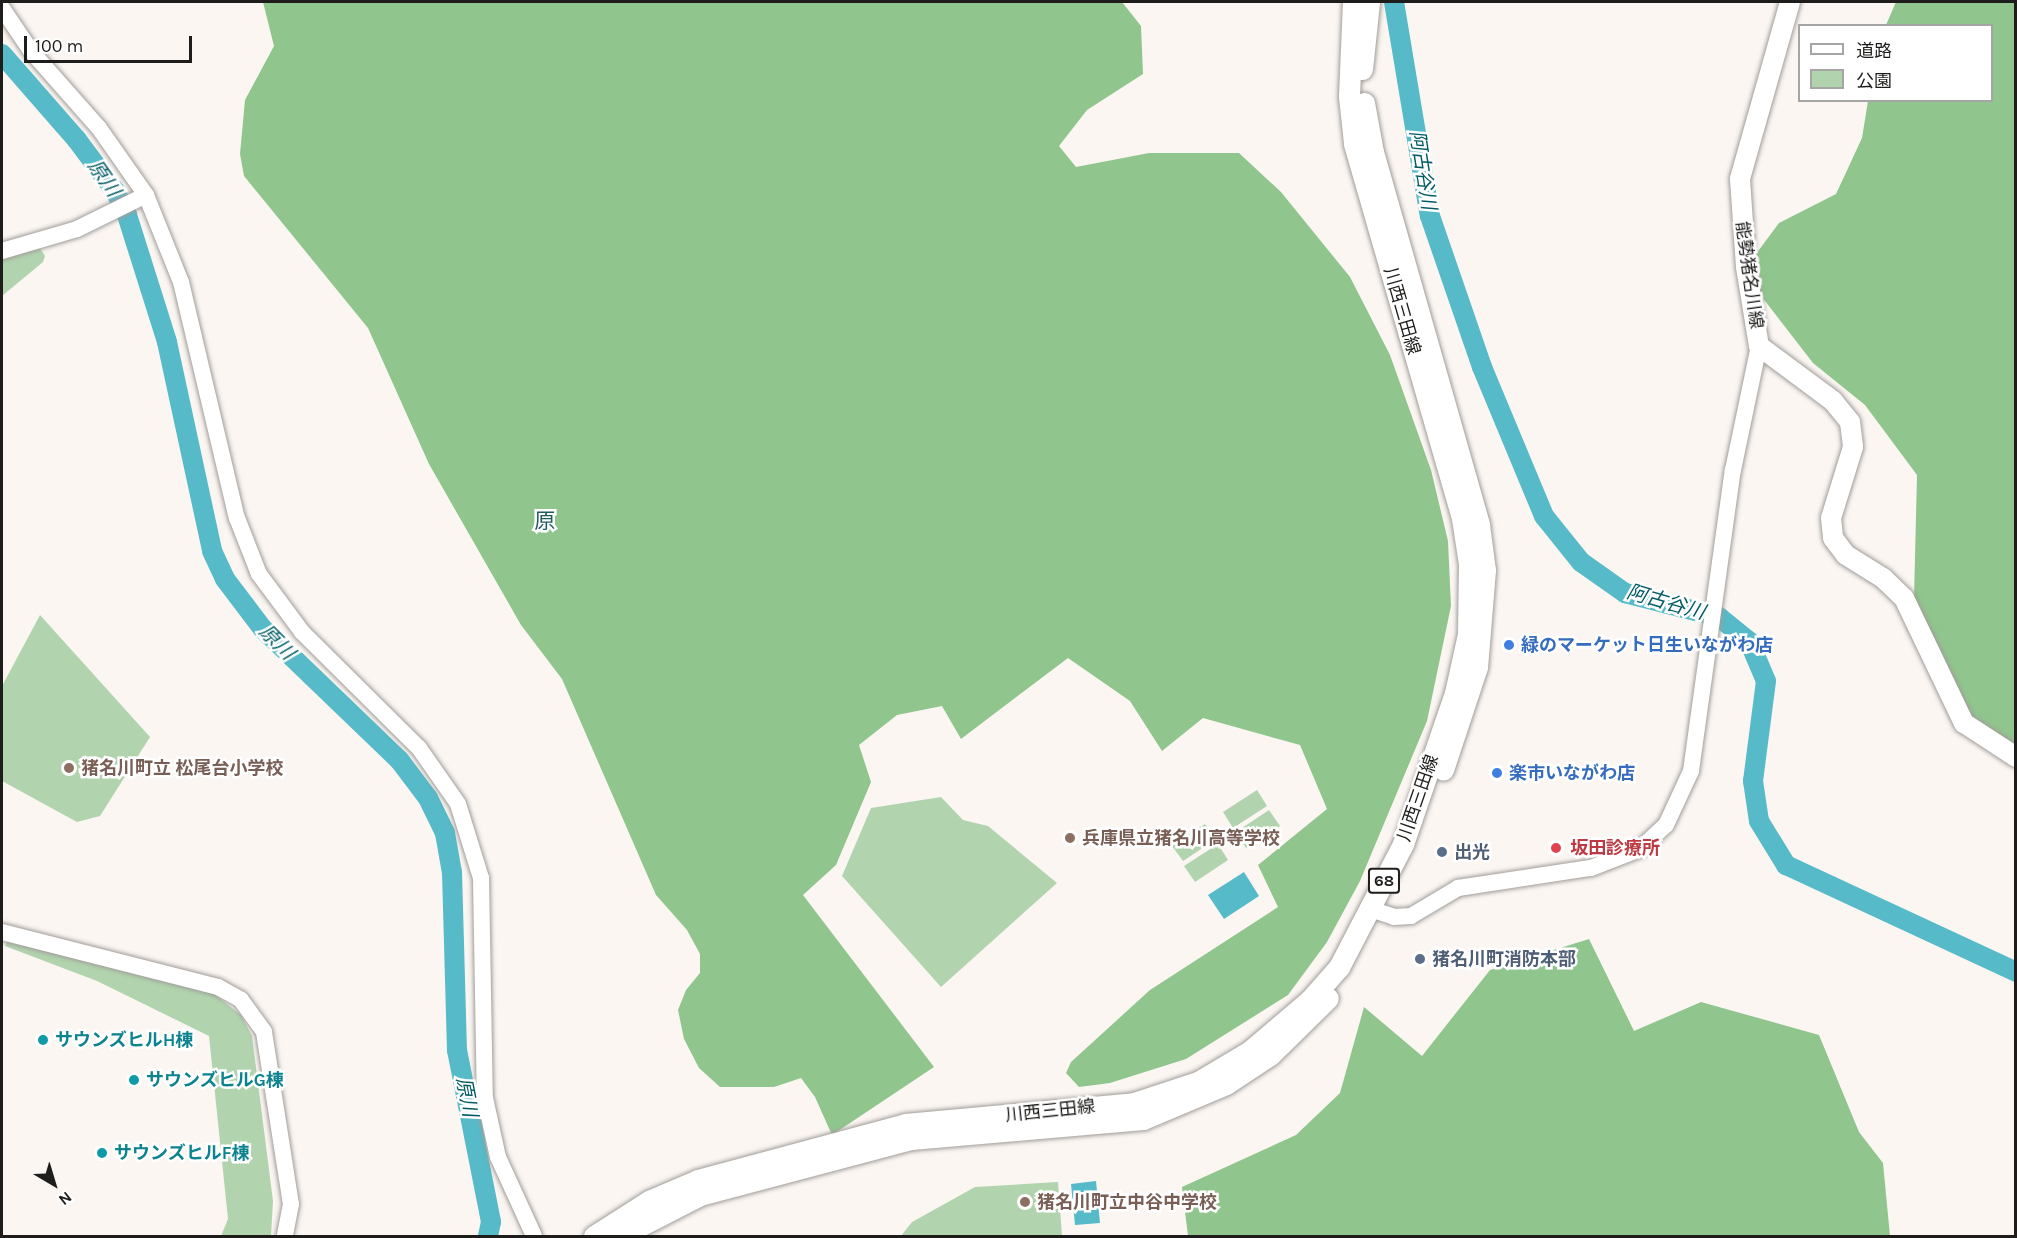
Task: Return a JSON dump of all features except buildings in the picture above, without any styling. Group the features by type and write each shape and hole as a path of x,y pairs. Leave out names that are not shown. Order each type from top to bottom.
{"main road":[{"name":"川西三田線","path":"620,1236 700,1195 911,1138 1143,1119 1186,1102 1270,1055 1313,1016 1347,975 1403,844 1455,693 1468,634 1469,564 1462,518 1354,143 1348,96 1353,2"},
{"name":"川西三田線","path":"594,1236 649,1201 698,1180 904,1124 1134,1103 1198,1082 1250,1051 1310,999 1339,967 1376,911 1416,846 1465,710 1483,627 1485,570 1467,479 1365,122 1362,50 1369,2"},
{"name":"能勢猪名川線","path":"1790,2 1740,179 1746,267 1759,346 1833,401 1850,422 1853,447 1832,518 1833,538 1846,555 1883,578 1904,598 1964,723 2016,757"}],"street":[{"path":"2,8 32,51 99,128 146,195 186,298 249,554 295,623 439,772 470,832 477,854 484,914 485,1098 498,1157 534,1236"},
{"path":"2,251 50,239 146,195"},
{"path":"1376,911 1411,916 1458,888 1592,868 1640,849 1666,825 1690,771 1712,600 1759,346"},
{"path":"2,933 218,987 241,1000 264,1032 291,1204 285,1236"}],"green space":[{"path":"263,2 1122,2 1141,26 1143,74 1087,110 1059,146 1076,167 1149,153 1239,153 1281,192 1350,277 1390,355 1431,470 1448,541 1451,606 1427,721 1360,881 1327,942 1288,995 1186,1059 1110,1083 1079,1087 1066,1073 1071,1062 1150,990 1278,907 1258,865 1327,809 1300,745 1203,718 1162,751 1130,701 1068,658 961,739 942,706 897,715 859,745 871,782 836,865 803,895 934,1067 832,1135 815,1097 801,1078 774,1087 720,1087 699,1068 684,1039 678,1010 686,990 700,973 700,954 687,930 656,895 562,679 521,625 429,464 368,328 244,176 240,154 245,100 274,46"},
{"path":"1896,2 2015,2 2015,752 1967,713 1914,599 1917,475 1865,405 1813,363 1755,288 1756,254 1779,223 1836,194 1862,138 1868,102 1993,102 1993,24 1886,24"},
{"path":"39,247 45,256 43,262 2,296 2,257"},
{"path":"40,615 150,737 100,816 77,822 2,781 2,686"},
{"path":"1257,790 1267,806 1233,828 1223,812"},
{"path":"941,797 963,820 988,826 1057,883 941,987 842,876 871,808"},
{"path":"1269,810 1280,826 1246,848 1236,832"},
{"path":"1205,824 1216,839 1183,861 1172,846"},
{"path":"1218,844 1228,860 1195,882 1184,866"},
{"path":"1589,939 1634,1031 1701,1002 1819,1035 1859,1132 1883,1163 1890,1236 1188,1236 1182,1187 1296,1135 1340,1093 1364,1007 1422,1056 1490,970"},
{"path":"7,941 213,993 241,1015 252,1036 273,1201 271,1236 221,1236 228,1219 209,1036 97,981 5,946"},
{"path":"1058,1182 1062,1236 901,1236 912,1222 975,1187"}],"water":[{"path":"1244,872 1259,896 1224,919 1208,895"},
{"path":"1096,1181 1100,1223 1075,1225 1071,1184"}],"waterway":[{"name":"阿古谷川","path":"1394,2 1430,216 1482,367 1544,516 1581,562 1625,593 1719,617 1749,641 1766,681 1753,781 1759,821 1786,865 2016,972"},
{"name":"原川","path":"2,54 77,140 115,191 127,215 167,342 212,551 225,579 263,629 400,761 428,798 445,833 452,872 457,1050 491,1222 488,1236"}],"place":[{"name":"緑のマーケット日生いながわ店","path":"1509,645"},
{"name":"猪名川町立 松尾台小学校","path":"69,768"},
{"name":"楽市いながわ店","path":"1497,773"},
{"name":"兵庫県立猪名川高等学校","path":"1070,838"},
{"name":"坂田診療所","path":"1556,848"},
{"name":"出光","path":"1442,852"},
{"name":"猪名川町消防本部","path":"1420,959"},
{"name":"サウンズヒルH棟","path":"43,1040"},
{"name":"サウンズヒルG棟","path":"134,1080"},
{"name":"サウンズヒルF棟","path":"102,1153"},
{"name":"猪名川町立中谷中学校","path":"1025,1202"}],"district":[{"name":"原","path":"545,521"}]}
